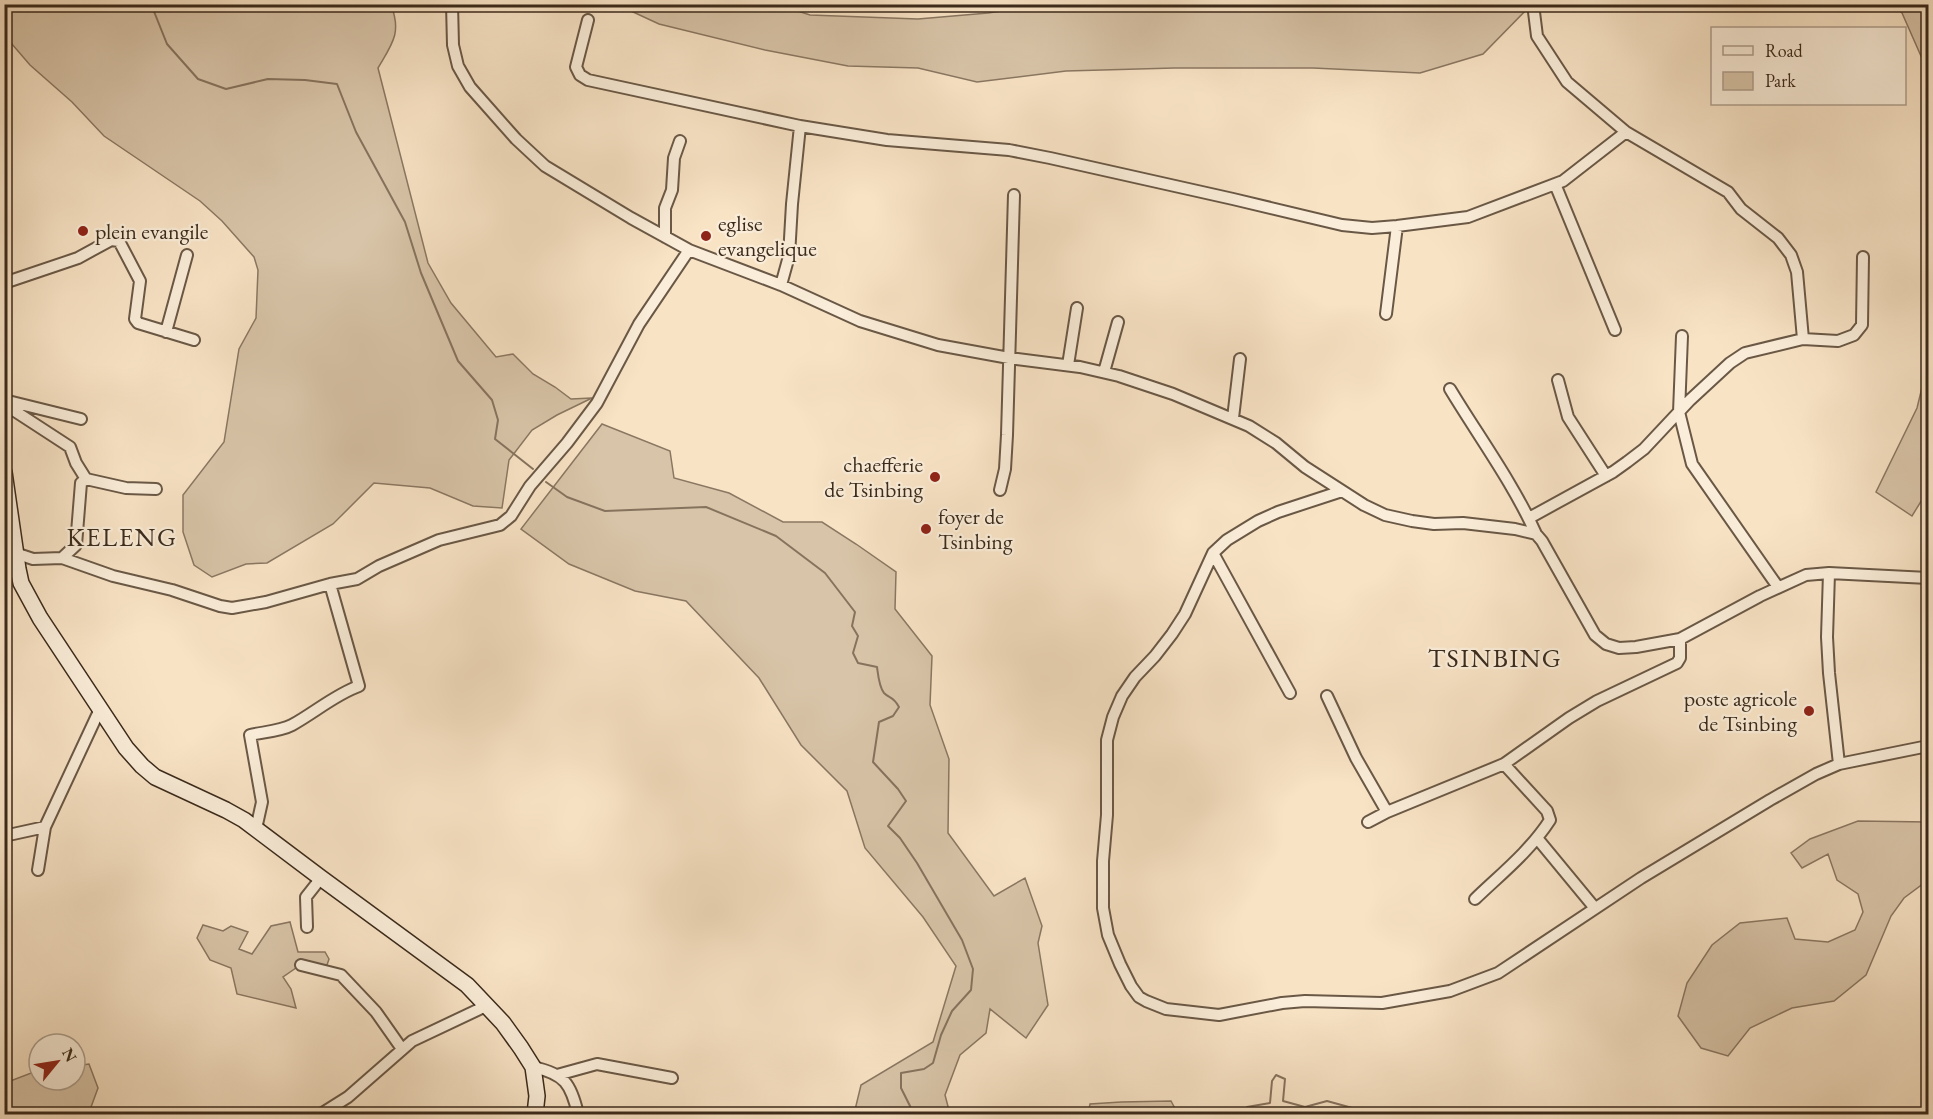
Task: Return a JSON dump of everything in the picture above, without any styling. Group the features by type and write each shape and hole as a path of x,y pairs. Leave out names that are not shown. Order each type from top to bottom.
{"main road":[{"path":"4,472 15,554 11,571 21,582 40,618 126,748 141,766 155,777 226,810 256,829 468,985 488,1005 533,1067 537,1096 535,1114"}],"street":[{"path":"452,4 453,45 458,66 470,87 492,114 545,166 689,250 781,285 860,321 938,345 1104,372 1173,394 1249,426 1276,443 1305,467 1364,505 1385,515 1412,522 1463,523 1515,529 1536,534"},
{"path":"1533,4 1537,36 1567,82 1626,132 1728,192 1741,209 1778,238 1791,255 1797,272 1803,339"},
{"path":"588,20 576,68 580,75 588,80 800,126 887,140 1009,150 1342,225 1372,228 1468,217 1563,181 1626,132"},
{"path":"781,285 789,256 800,126"},
{"path":"665,237 665,208 672,190 674,158 680,141"},
{"path":"1555,184 1615,330"},
{"path":"1000,490 1006,457 1014,195"},
{"path":"1386,314 1397,226"},
{"path":"4,283 78,258 111,240 119,240 140,281 135,319 138,323 195,340"},
{"path":"15,554 33,559 62,558 113,576 172,590 232,608 266,602 357,579 379,566 431,543 500,525 511,516 530,486 597,403 639,324 689,250"},
{"path":"166,332 187,255"},
{"path":"1529,518 1606,476 1644,449 1678,412 1730,363 1745,353 1803,339 1838,341 1854,335 1862,325 1863,257"},
{"path":"1068,365 1077,308"},
{"path":"1104,372 1118,322"},
{"path":"1682,336 1678,412 1692,464 1778,587"},
{"path":"1233,418 1240,358"},
{"path":"1558,380 1568,417 1606,476"},
{"path":"1450,389 1506,477 1536,534 1595,635 1606,644 1619,648 1636,647 1680,639 1778,587 1806,575 1829,573 1929,578"},
{"path":"4,402 81,419"},
{"path":"4,402 70,447 86,479 126,488 156,489"},
{"path":"62,558 76,545 81,483 86,479"},
{"path":"1342,491 1258,521 1227,540 1213,553 1185,614 1172,634 1135,677 1122,696 1113,717 1107,740 1103,908 1108,935 1131,986 1139,997 1166,1009 1219,1015 1282,1003 1305,1001 1382,1003 1450,992 1498,973 1526,956 1594,907 1816,774 1839,764 1929,746"},
{"path":"1213,553 1290,693"},
{"path":"1829,573 1828,655 1839,764"},
{"path":"256,829 262,802 250,735 290,726 346,691 359,686 330,584"},
{"path":"1368,822 1504,764 1597,700 1677,663 1680,658 1680,639"},
{"path":"1327,696 1356,758 1387,812"},
{"path":"38,870 45,827 100,708"},
{"path":"1475,899 1537,838 1550,820 1549,815 1504,764"},
{"path":"4,836 45,827"},
{"path":"1537,838 1594,907"},
{"path":"307,927 306,897 321,878"},
{"path":"302,965 341,975 376,1012 402,1049"},
{"path":"321,1114 348,1097 402,1049 423,1035 488,1005"},
{"path":"557,1075 597,1064 672,1078"},
{"path":"533,1067 557,1075 568,1084 578,1114"}],"green space":[{"path":"776,4 810,15 918,19 988,13 1047,4 1531,5 1483,54 1420,73 1313,68 1174,68 1066,71 977,82 918,68 848,66 765,50 659,24 618,5"},
{"path":"4,5 391,5 396,23 394,38 378,68 428,263 451,303 496,357 513,354 533,374 571,399 592,398 532,430 509,460 502,508 473,506 430,488 374,483 333,524 267,563 246,564 212,577 194,565 183,532 183,495 224,442 239,349 256,318 258,270 254,257 222,221 200,201 104,136 72,102 30,65 5,36"},
{"path":"1894,5 1928,5 1928,72 1902,13"},
{"path":"1928,363 1928,490 1912,516 1876,492 1917,408"},
{"path":"602,424 670,451 674,478 729,493 783,522 822,522 896,572 895,609 932,656 930,705 949,759 948,833 994,896 1025,878 1042,926 1038,943 1048,1005 1026,1038 990,1009 986,1033 960,1055 945,1095 950,1114 854,1114 861,1085 933,1042 956,966 923,917 865,848 847,791 801,745 759,678 686,601 635,591 569,564 521,529"},
{"path":"1858,821 1928,822 1928,880 1904,898 1891,916 1866,975 1834,1001 1792,1008 1750,1028 1728,1056 1701,1048 1678,1016 1687,983 1712,945 1740,923 1787,918 1795,939 1828,942 1855,930 1863,912 1858,894 1837,880 1828,854 1802,868 1791,853 1810,839"},
{"path":"290,922 298,952 325,952 329,959 327,965 316,974 296,968 283,977 291,989 296,1008 237,994 231,968 210,960 197,938 203,925 223,931 231,926 248,932 239,949 252,954 271,926"},
{"path":"87,1064 89,1064 98,1088 91,1107 85,1114 5,1114 5,1083 27,1075 27,1092 87,1092"},
{"path":"1171,1101 1178,1114 1088,1114 1090,1104"}],"waterway":[{"path":"151,4 167,44 198,79 226,89 268,79 337,84 356,132 405,222 421,273 458,361 492,400 498,420 495,439 533,469"},
{"path":"546,482 567,497 605,511 706,507 776,536 825,573 855,612 852,626 858,636 853,653 858,663 877,667 882,690 899,707 893,716 879,722 873,762 906,801 888,826 900,838 917,863 962,940 973,969 971,990 952,1011 941,1035 933,1063 924,1069 901,1073 901,1088 914,1114"},
{"path":"1242,1114 1247,1107 1270,1103 1272,1081 1276,1075 1285,1079 1283,1101 1305,1107 1327,1101 1374,1114"},
{"path":"1421,1114 1443,1108"}],"place":[{"name":"plein evangile","path":"83,231"},
{"name":"eglise evangelique","path":"706,236"},
{"name":"chaefferie de Tsinbing","path":"935,477"},
{"name":"foyer de Tsinbing","path":"926,529"},
{"name":"poste agricole de Tsinbing","path":"1809,711"}],"district":[{"name":"KELENG","path":"122,537"},
{"name":"TSINBING","path":"1495,658"}]}
